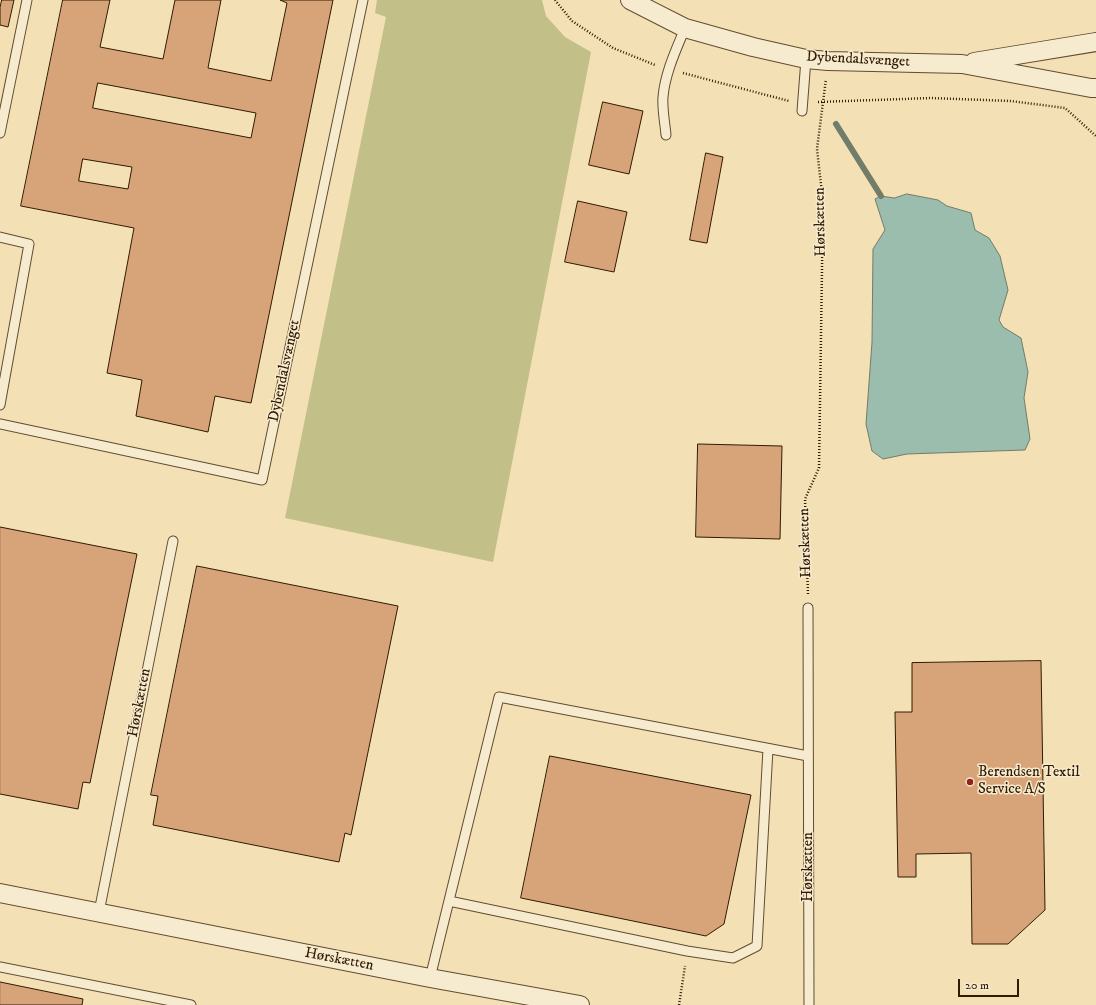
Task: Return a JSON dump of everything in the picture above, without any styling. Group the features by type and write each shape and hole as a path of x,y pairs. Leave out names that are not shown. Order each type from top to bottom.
{"street":[{"name":"Dybendalsvænget","path":"630,0 685,28 753,47 806,59 828,61 962,64 1096,88"},
{"name":"Dybendalsvænget","path":"962,64 1096,42"},
{"name":"Hørskætten","path":"0,893 430,978 580,1005"}],"lane":[{"path":"0,133 27,0"},
{"name":"Dybendalsvænget","path":"0,424 262,480 363,0"},
{"path":"666,135 663,97 669,70 685,28"},
{"path":"802,107 806,59"},
{"path":"0,237 30,244 0,405"},
{"name":"Hørskætten","path":"99,912 173,541"},
{"name":"Hørskætten","path":"808,608 809,1005"},
{"path":"430,978 499,697 808,756"},
{"path":"449,901 687,952 734,958 757,946 768,749"},
{"path":"0,967 191,1005"}],"path":[{"path":"555,0 572,21 613,48 669,70 792,102 802,107 823,102 931,98 1011,101 1065,108 1096,136"},
{"name":"Hørskætten","path":"808,608 805,499 820,468 823,202 817,149 828,61"},
{"path":"680,1005 687,952"}],"shaded area":[{"path":"377,0 542,0 546,16 565,37 591,52 493,562 285,518 386,17 375,13"},
{"path":"907,194 938,200 947,206 971,213 975,230 989,238 1000,256 1008,290 999,320 1003,327 1021,338 1028,372 1024,398 1030,439 1025,450 907,454 883,459 872,451 866,424 872,342 873,249 885,230 875,199 881,196 894,198"}],"building":[{"path":"2,0 14,0 8,27 0,25 0,8"},
{"path":"63,0 110,0 100,47 163,59 175,0 221,0 208,68 271,81 287,3 280,0 333,0 251,403 215,396 208,432 136,416 142,380 107,373 134,228 21,206","holes":["98,83 256,113 251,138 93,108","83,159 132,167 128,189 79,181"]},
{"path":"603,102 643,111 629,174 589,165"},
{"path":"706,153 723,157 707,243 690,240"},
{"path":"578,201 627,212 614,272 565,262"},
{"path":"698,444 782,446 780,539 696,537"},
{"path":"0,527 137,554 90,783 83,782 78,809 0,794"},
{"path":"197,566 398,606 351,835 345,833 339,862 153,825 158,796 151,795"},
{"name":"Berendsen Textil Service A/S","path":"1041,661 1045,910 1008,944 972,944 971,853 916,854 916,877 898,877 895,712 912,712 912,663"},
{"path":"550,756 751,795 724,924 706,936 521,898"},
{"path":"0,982 83,999 82,1005 0,1005"}],"waterway":[{"path":"836,124 881,196"}],"place":[{"name":"Berendsen Textil Service A/S","path":"970,782"}]}
